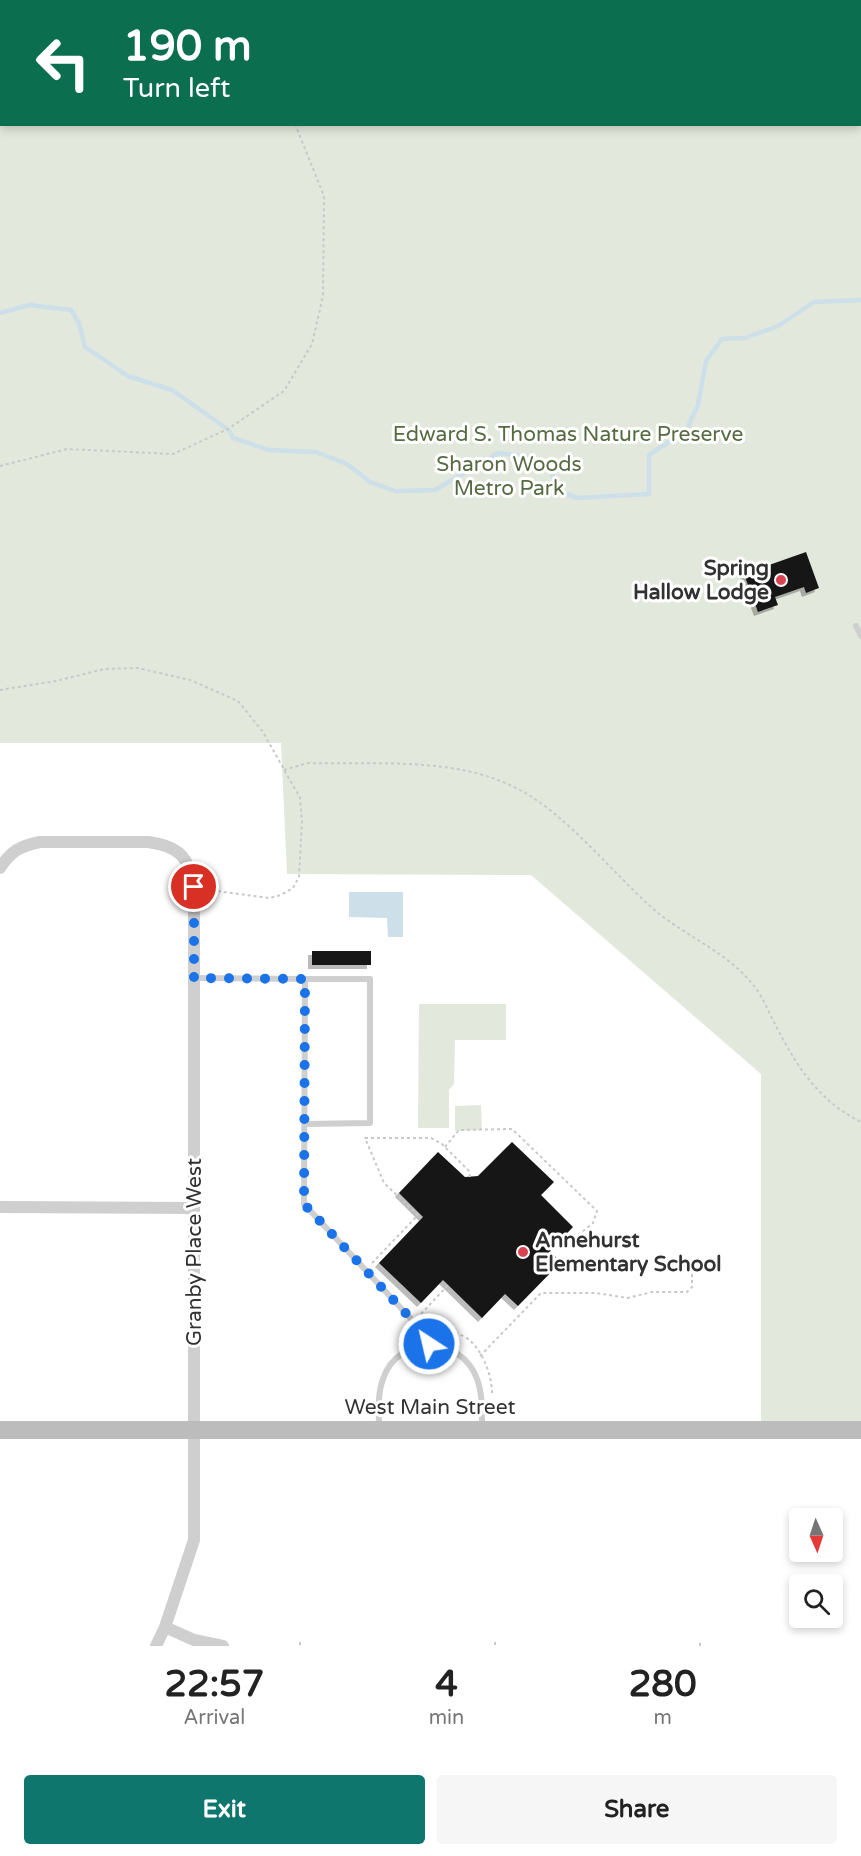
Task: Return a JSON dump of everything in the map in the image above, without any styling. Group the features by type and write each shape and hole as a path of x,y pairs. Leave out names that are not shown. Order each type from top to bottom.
{"main road":[{"name":"West Main Street","path":"0,1430 861,1430"}],"street":[{"name":"Granby Place West","path":"0,868 10,853 24,845 40,842 148,842 166,844 181,854 191,869 194,887 194,1540 165,1627 156,1646"},
{"path":"0,1207 194,1208"},
{"path":"165,1627 194,1640 223,1646"}],"lane":[{"path":"856,626 861,636"},
{"path":"194,978 370,979 370,1122 304,1124"},
{"path":"305,979 304,1204 413,1321 429,1344"},
{"path":"379,1430 379,1400 383,1378 393,1362 407,1349 429,1344 451,1348 467,1361 477,1378 482,1430"}],"path":[{"path":"0,466 68,449 173,453 228,429 284,391 312,345 323,296 324,196 296,126"},
{"path":"0,690 56,681 104,669 138,668 190,680 238,701 263,732 300,798 302,812 299,877 292,888 281,895 269,898 209,890"},
{"path":"284,770 308,763 456,769 489,777 519,789 559,819 651,908 728,959 755,987 801,1070 838,1110 861,1122"},
{"path":"444,1147 459,1130 512,1129 597,1211 593,1223 577,1236"},
{"path":"379,1271 371,1262 418,1215 384,1183 365,1138 430,1138 444,1147 469,1172 470,1177"},
{"path":"480,1356 541,1293 596,1293 628,1298 652,1292 687,1292 692,1287 692,1260"},
{"path":"448,1285 421,1314 438,1329 467,1338 487,1369 492,1399"},
{"path":"700,1641 700,1646"}],"green space":[{"name":"Sharon Woods Metro Park","path":"0,126 861,126 861,1430 761,1429 761,1074 531,875 287,874 281,743 0,743"},
{"path":"419,1004 506,1004 506,1040 455,1040 454,1084 449,1090 449,1128 418,1128"},
{"path":"481,1105 482,1130 455,1131 455,1106"}],"water":[{"path":"349,892 403,892 403,937 388,937 387,918 349,917"}],"building":[{"name":"Spring Hallow Lodge","path":"806,552 819,588 806,593 804,587 775,597 778,605 758,612 744,574"},
{"path":"312,951 371,951 371,965 312,965"},
{"path":"512,1142 554,1182 541,1195 573,1227 550,1251 561,1262 518,1306 505,1294 482,1318 443,1280 421,1303 379,1263 423,1217 399,1193 438,1152 465,1177 478,1176"}],"waterway":[{"path":"229,431 233,438 269,450 316,452 347,464 370,482 395,491 435,490 498,453 525,456 551,465 555,490 578,498 649,494 649,455 686,431 698,405 706,361 722,339 745,338 778,326 814,302 861,300"},
{"path":"0,313 29,305 71,310 79,323 85,347 128,376 172,390 226,428"}],"place":[{"name":"Spring Hallow Lodge","path":"781,580"},
{"name":"Annehurst Elementary School","path":"523,1252"}],"route":[{"path":"194,887 194,978 305,979 304,1204 413,1321 429,1344"}],"park label":[{"name":"Edward S. Thomas Nature Preserve","path":"568,434"}]}
